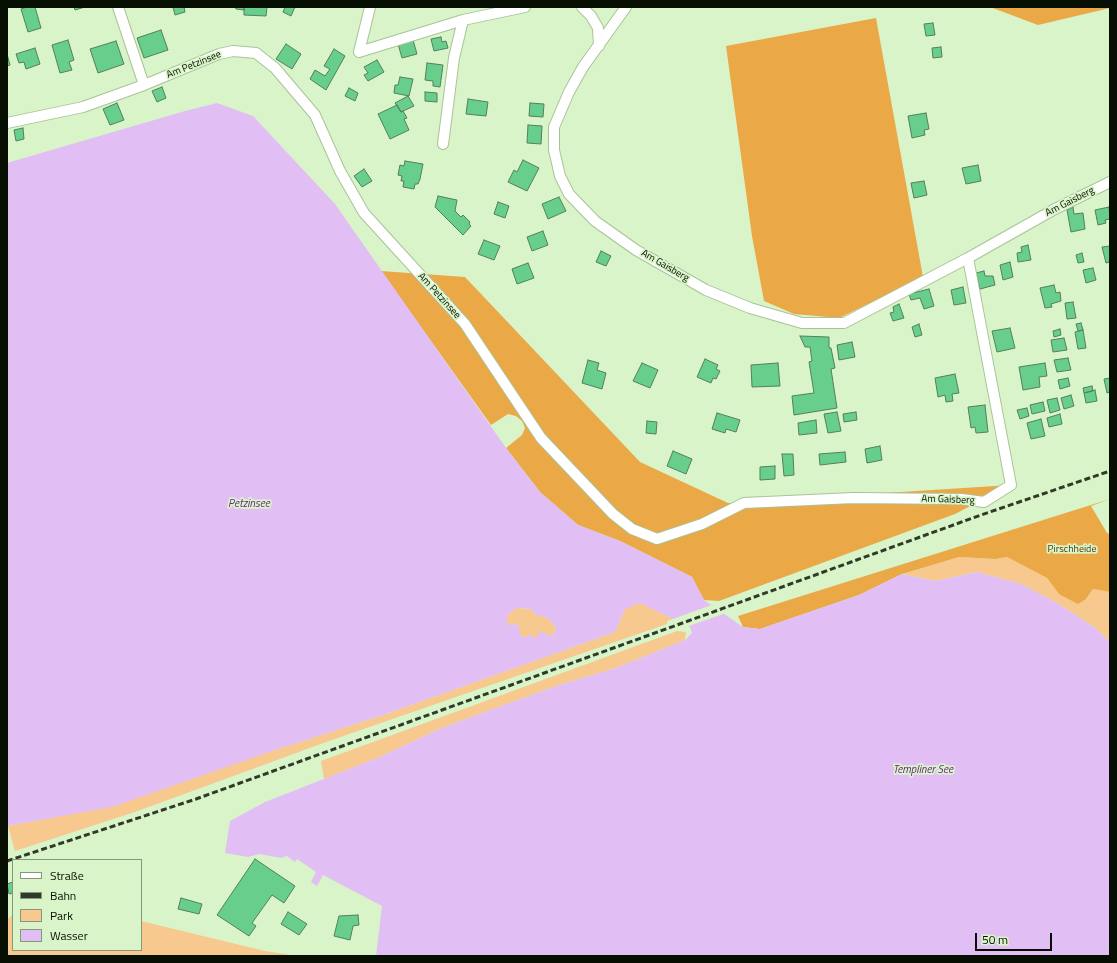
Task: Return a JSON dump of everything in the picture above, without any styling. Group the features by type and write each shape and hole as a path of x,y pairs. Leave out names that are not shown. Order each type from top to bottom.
{"street":[{"path":"118,7 144,85"},
{"path":"370,7 360,52 463,20 525,7"},
{"path":"582,7 591,16 598,28 599,46"},
{"name":"Am Gaisberg","path":"626,7 583,67 569,92 554,126 554,150 560,176 569,194 595,222 636,250 706,290 750,308 802,323 844,323 968,258 1055,209 1110,182"},
{"path":"443,144 454,58 463,20"},
{"name":"Am Petzinsee","path":"7,123 83,107 144,85 219,54 234,50 256,53 266,60 315,115 340,170 364,214 465,324 541,438 613,514 632,529 657,539 702,524 744,503"},
{"name":"Am Gaisberg","path":"744,503 853,498 961,499 984,502 1011,485 968,258"}],"green space":[{"path":"990,7 1110,7 1110,8 1038,25"},
{"path":"876,18 923,277 839,318 794,314 764,301 752,236 726,46"},
{"path":"381,271 465,277 640,462 728,503 1011,485 955,514 719,601 704,600 692,577 620,541 578,525 540,492 506,448 522,435 525,428 522,421 516,416 508,414 491,425"},
{"name":"Pirschheide","path":"1110,499 1091,506 1107,533 1110,534 1110,592 1093,589 1086,599 1078,604 1059,594 1047,578 1007,557 995,559 959,557 902,574 859,595 760,629 743,627 738,616"},
{"path":"959,557 995,559 1007,557 1047,578 1059,594 1086,599 1093,589 1110,592 1110,642 1094,627 1057,603 1021,584 977,572 935,581 902,574"},
{"path":"640,602 673,619 667,621 667,624 329,741 135,812 15,851 8,826 38,820 275,750 383,715 615,632 625,609"},
{"path":"517,608 531,609 537,616 544,616 554,624 556,631 551,636 534,638 520,636 515,624 510,625 507,622 507,615"},
{"path":"677,631 686,632 685,640 616,668 556,686 439,729 380,757 324,779 321,761"},
{"path":"12,916 12,951 142,951 142,921 265,951 298,956 7,956 7,919"}],"water":[{"path":"217,103 253,116 335,204 506,448 540,492 578,525 620,541 692,577 704,600 743,627 760,629 859,595 902,574 935,581 977,572 1021,584 1057,603 1094,627 1110,642 1110,956 376,956 382,906 323,875 317,886 311,882 316,872 297,859 295,862 287,856 281,858 259,854 248,857 225,853 230,821 265,802 380,757 439,729 556,686 616,668 685,640 692,633 690,627 640,603 625,609 615,632 383,715 275,750 112,807 7,826 7,163","holes":["517,608 531,609 537,616 544,616 554,624 556,631 551,636 540,631 537,637 534,638 530,634 527,637 520,636 519,626 515,624 510,625 507,622 507,615"]}],"pier":[{"path":"714,604 726,613 686,627 673,621 673,619"}],"building":[{"path":"35,7 41,28 28,32 21,9"},
{"path":"74,7 85,7 75,10"},
{"path":"173,7 184,7 185,12 175,15"},
{"path":"235,7 244,7 244,10 236,9"},
{"path":"244,7 267,7 266,16 244,15"},
{"path":"285,7 295,7 291,16 283,12"},
{"path":"933,23 935,35 926,36 924,24"},
{"path":"161,30 168,50 144,58 137,38"},
{"path":"441,37 442,42 446,41 448,48 434,51 431,39"},
{"path":"68,40 74,60 69,62 72,70 60,73 52,45"},
{"path":"413,40 417,54 402,58 398,44"},
{"path":"116,41 124,64 98,73 90,49"},
{"path":"286,44 301,54 292,69 276,59"},
{"path":"941,47 942,57 933,58 932,48"},
{"path":"35,48 40,64 26,69 24,62 19,63 16,54"},
{"path":"334,49 345,56 326,90 310,79 315,70 325,76 330,69 324,66"},
{"path":"7,54 10,65 7,66"},
{"path":"377,60 384,72 368,81 364,75 368,73 364,67"},
{"path":"427,63 443,65 440,87 433,86 433,81 425,80"},
{"path":"400,77 413,79 409,96 394,93 395,85 398,85"},
{"path":"162,87 166,98 157,102 152,91"},
{"path":"349,88 358,93 355,101 345,96"},
{"path":"425,92 437,93 437,102 425,101"},
{"path":"408,96 414,106 401,112 395,103"},
{"path":"468,99 488,102 486,116 466,114"},
{"path":"117,103 124,120 110,125 103,109"},
{"path":"530,103 544,104 543,117 529,116"},
{"path":"397,105 407,118 404,119 409,130 390,139 378,114"},
{"path":"926,113 929,129 924,130 925,135 912,138 908,116"},
{"path":"528,125 542,126 541,144 527,143"},
{"path":"23,128 24,139 16,141 14,130"},
{"path":"523,160 539,168 527,191 508,182 514,170 517,172"},
{"path":"405,161 423,164 420,179 418,184 415,184 414,189 403,187 404,181 401,181 402,176 398,175 400,165 404,166"},
{"path":"978,165 981,181 966,184 962,168"},
{"path":"364,169 372,181 362,187 354,176"},
{"path":"924,181 927,195 914,198 911,183"},
{"path":"438,196 457,200 455,211 461,217 463,215 470,222 469,224 471,226 463,235 435,207"},
{"path":"559,197 566,211 548,219 542,204"},
{"path":"498,202 509,206 505,218 494,214"},
{"path":"1073,207 1074,214 1083,213 1085,229 1071,232 1067,210"},
{"path":"1109,207 1110,219 1105,220 1106,223 1098,225 1095,210"},
{"path":"543,231 548,245 532,251 527,237"},
{"path":"484,240 500,246 494,260 478,254"},
{"path":"1028,245 1031,260 1018,262 1017,253 1022,252 1021,247"},
{"path":"1110,246 1110,262 1106,263 1102,247"},
{"path":"601,251 611,256 606,266 596,262"},
{"path":"1082,253 1084,262 1078,263 1076,255"},
{"path":"1010,262 1013,277 1003,280 1000,265"},
{"path":"528,263 534,278 517,284 512,269"},
{"path":"1093,268 1096,280 1086,283 1083,270"},
{"path":"984,271 985,276 993,276 995,285 980,289 976,273"},
{"path":"1054,285 1056,293 1060,292 1061,301 1051,304 1052,307 1045,308 1040,288"},
{"path":"963,287 966,303 954,305 951,290"},
{"path":"929,289 934,306 924,309 920,298 911,300 909,294"},
{"path":"1073,302 1076,318 1067,319 1065,303"},
{"path":"899,304 904,318 893,321 890,313 894,312 893,307"},
{"path":"1081,323 1083,330 1078,331 1076,324"},
{"path":"919,324 922,335 915,337 912,327"},
{"path":"1010,328 1015,348 997,352 992,331"},
{"path":"1060,329 1061,335 1054,337 1053,331"},
{"path":"1083,330 1086,348 1078,349 1075,332"},
{"path":"800,336 829,337 829,348 831,348 835,368 831,369 837,408 794,415 792,396 814,393 809,362 812,361 810,347 805,347"},
{"path":"1064,338 1067,350 1053,352 1051,340"},
{"path":"852,342 855,357 839,360 837,345"},
{"path":"1068,358 1071,370 1057,372 1054,360"},
{"path":"705,359 718,365 716,369 720,371 716,379 713,378 711,383 697,377"},
{"path":"588,360 599,363 597,370 606,373 602,389 582,383"},
{"path":"642,363 658,370 650,388 633,381"},
{"path":"778,363 780,386 752,387 751,365"},
{"path":"1045,363 1047,376 1039,377 1040,387 1023,390 1019,367"},
{"path":"955,374 959,393 952,394 953,401 946,402 945,395 938,397 935,378"},
{"path":"1068,378 1070,386 1060,389 1058,380"},
{"path":"1110,378 1110,392 1107,393 1104,379"},
{"path":"1092,386 1093,391 1084,393 1083,388"},
{"path":"1095,390 1097,401 1086,403 1084,393"},
{"path":"1071,395 1074,406 1064,409 1061,398"},
{"path":"1057,398 1060,410 1050,413 1047,400"},
{"path":"1043,402 1045,411 1032,414 1030,405"},
{"path":"985,405 988,432 976,433 975,427 971,428 968,407"},
{"path":"1027,408 1029,416 1020,419 1017,410"},
{"path":"837,412 841,431 828,433 824,414"},
{"path":"856,412 857,420 844,422 843,414"},
{"path":"717,413 740,420 736,432 726,429 725,433 712,429"},
{"path":"1060,414 1062,424 1049,427 1047,418"},
{"path":"1041,419 1045,436 1031,439 1027,423"},
{"path":"816,420 817,433 799,435 798,423"},
{"path":"647,421 657,422 656,434 646,433"},
{"path":"880,446 882,460 867,463 865,449"},
{"path":"673,451 692,459 686,474 667,466"},
{"path":"845,452 846,462 820,465 819,454"},
{"path":"782,454 793,454 794,475 784,476"},
{"path":"775,466 775,479 760,480 760,467"},
{"path":"255,859 295,886 284,903 272,895 252,923 256,926 249,936 217,915"},
{"path":"12,882 12,893 9,894 7,884"},
{"path":"181,898 202,904 199,914 178,909"},
{"path":"288,912 307,924 299,935 281,924"},
{"path":"358,915 359,925 353,926 350,940 334,936 339,916"}],"railway":[{"path":"13,859 196,799 981,515 1110,471"},
{"path":"7,861 12,859"}],"water label":[{"name":"Petzinsee","path":"249,504"},
{"name":"Templiner See","path":"923,770"}]}
